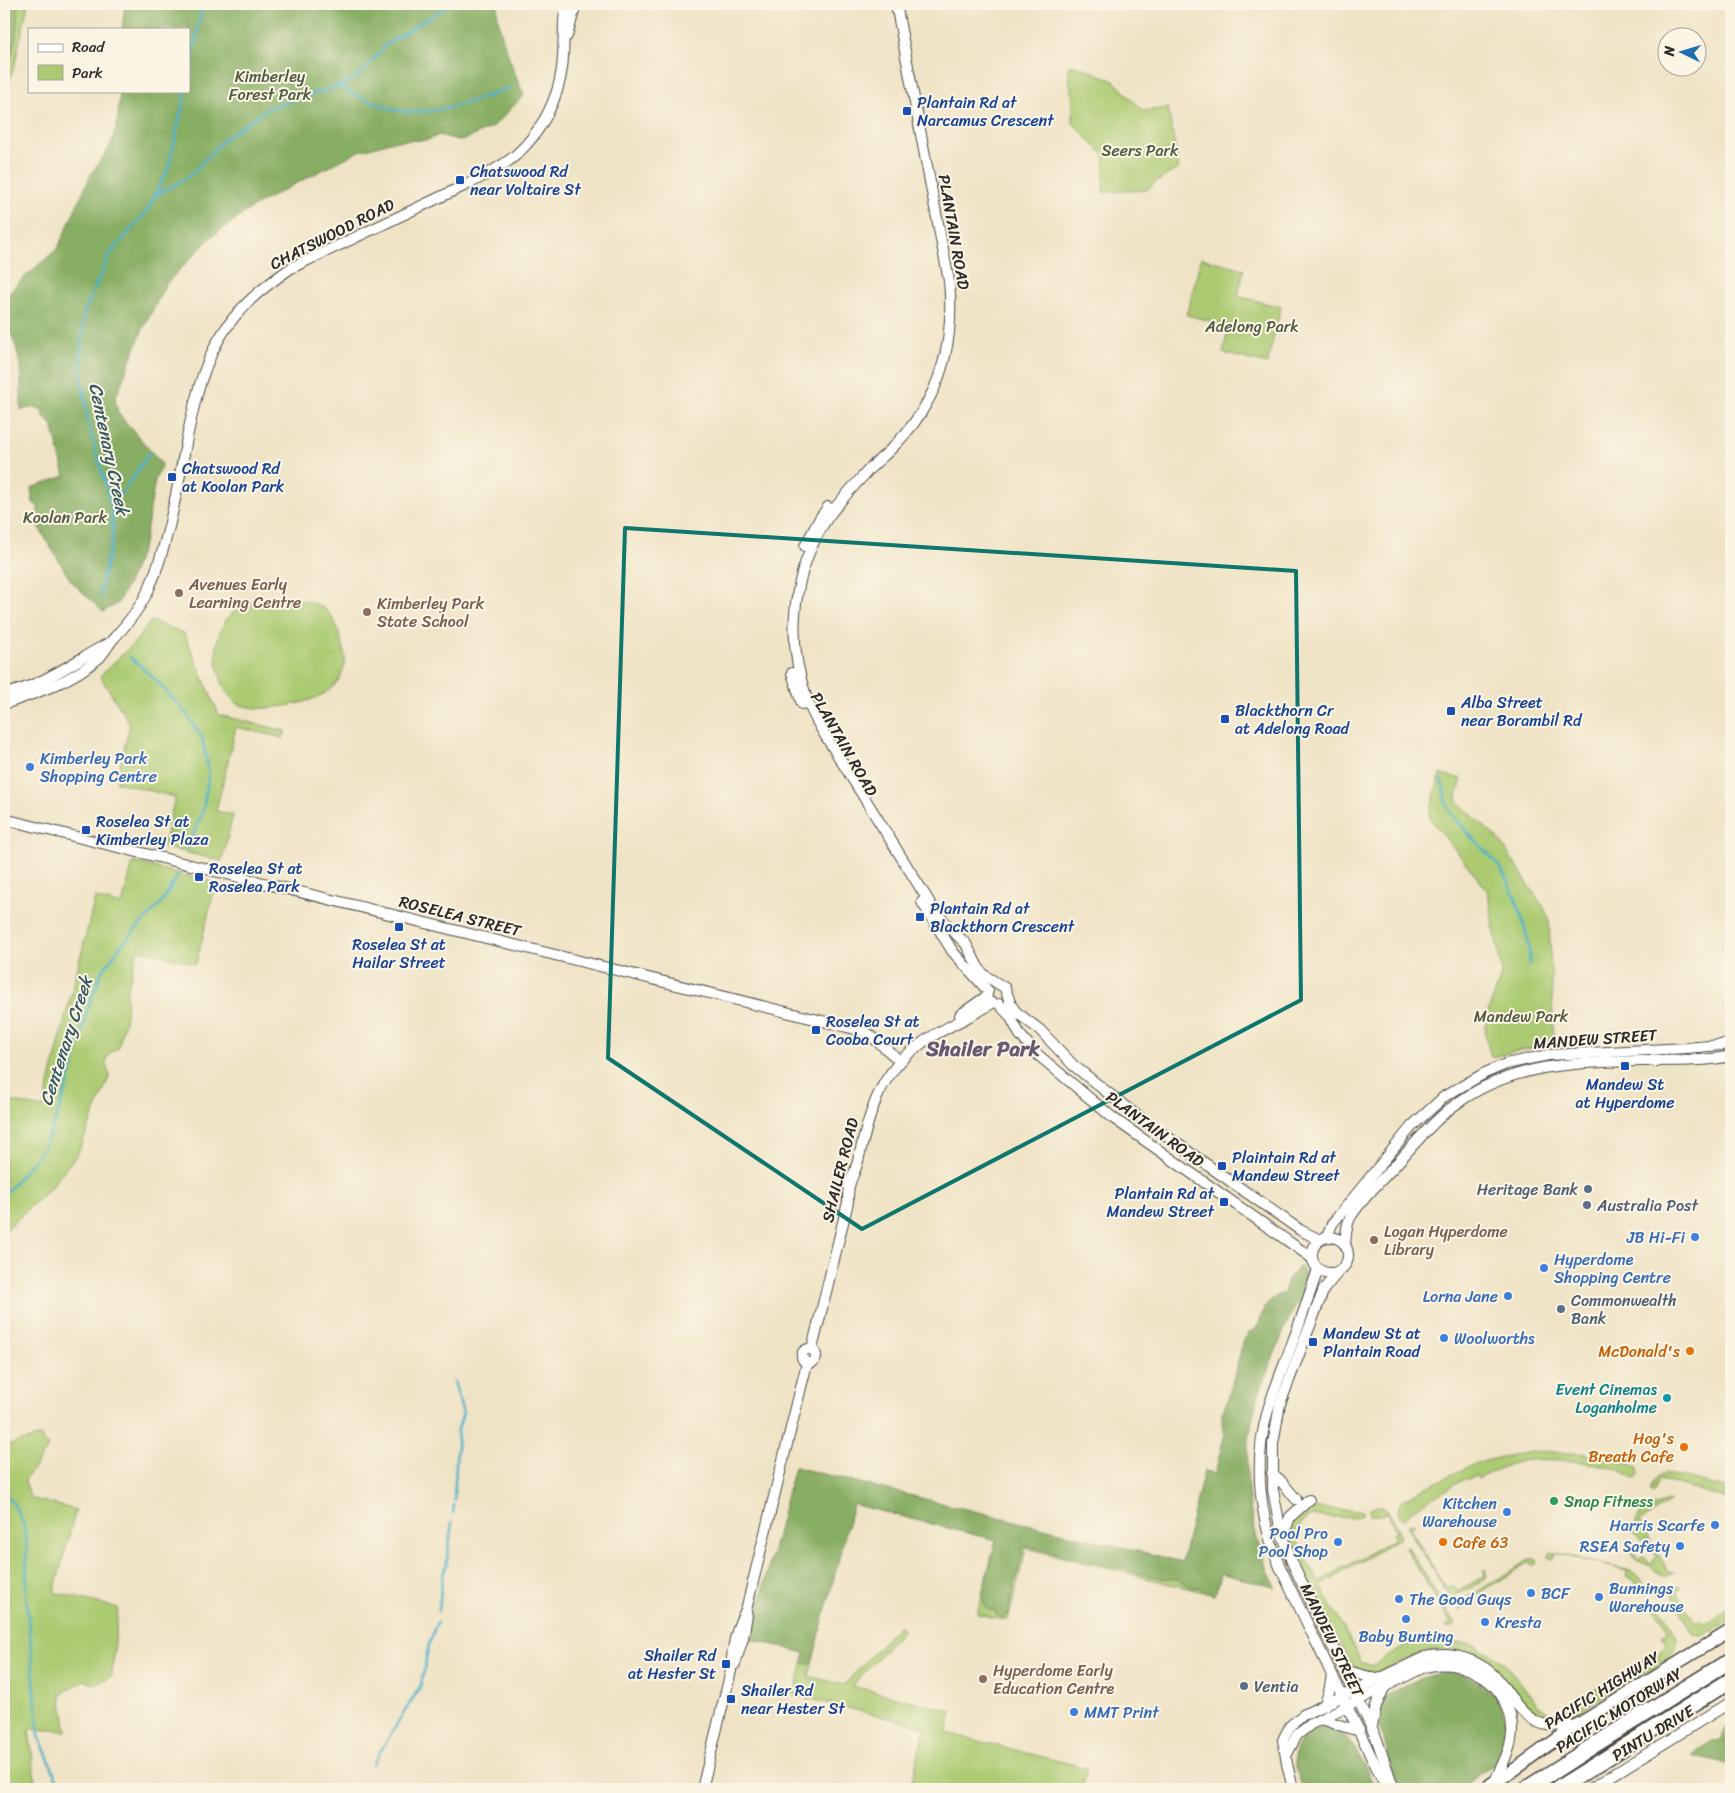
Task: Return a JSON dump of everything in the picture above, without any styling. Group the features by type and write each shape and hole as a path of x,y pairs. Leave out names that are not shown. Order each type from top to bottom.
{"highway":[{"name":"PACIFIC MOTORWAY","path":"1526,1789 1731,1660"},
{"name":"PACIFIC MOTORWAY","path":"1557,1789 1731,1680"}],"main road":[{"name":"PACIFIC HIGHWAY","path":"1491,1787 1575,1726 1731,1630"}],"street":[{"path":"565,8 570,12 572,4"},
{"name":"CHATSWOOD ROAD","path":"565,39 569,33 576,4"},
{"name":"PLANTAIN ROAD","path":"896,4 949,281 950,319 946,354 928,400 903,437 867,471 828,518 813,546 804,568 796,603 795,649 800,678 807,700 818,723 933,908 966,944 984,975 999,985"},
{"name":"CHATSWOOD ROAD","path":"4,704 70,678 101,656 110,642 129,621 148,590 166,535 198,386 211,354 240,310 264,287 291,268 472,182 495,170 517,154 544,120 553,103 562,70 565,8"},
{"name":"PLANTAIN ROAD","path":"867,471 848,484 835,498 812,530 800,558 792,585 787,622 788,646 793,678 808,717 946,941 960,961 976,976 991,998 1010,1016 1020,1035 1037,1054 1106,1113 1312,1258"},
{"name":"CHATSWOOD ROAD","path":"4,694 20,690 54,675 110,642"},
{"name":"ROSELEA STREET","path":"4,819 859,1030 870,1035 900,1061"},
{"path":"999,985 1005,988 1007,994 1004,1000 991,998 991,987 999,985"},
{"name":"PLANTAIN ROAD","path":"1007,994 1016,1012 1040,1030 1073,1065 1108,1093 1300,1230 1323,1239"},
{"name":"SHAILER ROAD","path":"702,1789 731,1671 736,1636 746,1610 808,1363 803,1361 802,1354 805,1350 812,1349 848,1202 849,1186 857,1167 870,1113 884,1081 900,1061 922,1042 979,1011 991,998"},
{"name":"MANDEW STREET","path":"1323,1239 1332,1224 1412,1126 1445,1096 1485,1073 1506,1064 1548,1054 1687,1048 1731,1044"},
{"name":"MANDEW STREET","path":"1345,1244 1348,1225 1358,1207 1438,1119 1458,1102 1479,1089 1525,1071 1549,1066 1633,1061 1709,1060 1731,1056"},
{"path":"1336,1238 1345,1244 1348,1249 1346,1266 1338,1272 1327,1274 1318,1269 1312,1258 1313,1249 1323,1239 1336,1238"},
{"name":"MANDEW STREET","path":"1318,1269 1312,1291 1268,1409 1261,1445 1260,1480 1265,1522 1273,1551 1387,1789"},
{"name":"MANDEW STREET","path":"1338,1272 1324,1289 1284,1392 1274,1434 1272,1473 1276,1510 1282,1537 1292,1562 1372,1726 1394,1789"},
{"path":"1272,1473 1296,1500"},
{"path":"1282,1537 1290,1517 1309,1500"},
{"path":"1286,1756 1300,1732 1306,1726 1320,1719 1345,1701 1381,1683 1425,1657 1444,1655 1474,1661 1492,1673 1520,1708 1533,1720 1548,1725 1575,1726"},
{"path":"1344,1670 1381,1683 1424,1668 1441,1665 1464,1668 1490,1682 1501,1694 1506,1704 1512,1728 1508,1752 1491,1787"},
{"path":"1324,1706 1332,1675"},
{"path":"1372,1726 1381,1683"},
{"path":"1293,1789 1284,1740 1290,1726 1299,1718 1324,1706 1345,1701"},
{"name":"PINTU DRIVE","path":"1590,1789 1731,1702"},
{"path":"1320,1719 1359,1730"}],"highlighted area":[{"path":"625,528 1296,571 1301,1000 862,1229 608,1058"}],"green space":[{"path":"4,4 28,4 14,68 4,91"},
{"path":"4,4 18,4 16,37 4,86"},
{"name":"Kimberley Forest Park","path":"125,4 498,4 497,12 502,36 524,95 493,127 461,141 439,135 428,140 394,141 359,151 297,183 254,206 210,238 166,284 142,331 115,399 118,413 162,464 155,480 144,544 118,603 103,612 71,581 38,526 42,522 38,515 38,506 33,503 31,488 65,476 52,424 44,418 42,410 34,407 21,410 19,362 4,309 9,294 16,285 58,248 91,174 110,147 117,125 120,92 190,92 190,28 122,28"},
{"name":"Seers Park","path":"1068,66 1079,66 1114,81 1143,111 1168,108 1179,168 1157,181 1147,190 1103,192 1105,156 1073,123"},
{"name":"Adelong Park","path":"1201,258 1244,269 1238,296 1281,307 1267,364 1223,353 1229,326 1187,315"},
{"path":"287,597 315,604 329,613 337,628 342,644 345,659 343,671 331,689 311,700 269,708 241,705 228,694 221,679 216,654 219,634 229,617 246,604 266,598"},
{"path":"151,621 184,633 219,715 286,731 283,738 236,727 216,811 233,815 222,861 163,847 175,797 116,782 130,724 100,676 135,642"},
{"name":"Mandew Park","path":"1440,774 1462,779 1457,797 1459,803 1500,841 1549,918 1554,1043 1491,1057 1485,1035 1487,1016 1502,972 1487,890 1429,817"},
{"path":"133,862 216,883 196,964 138,949 127,991 126,1017 118,1048 108,1056 106,1063 110,1075 78,1153 52,1186 4,1232 4,1100 43,1108 95,898 122,905"},
{"path":"1299,1266 1304,1272 1305,1282 1262,1385 1254,1413 1248,1448 1247,1469 1250,1509 1260,1548 1275,1587 1220,1573 1215,1595 1203,1592 1200,1587 1193,1588 1176,1579 1161,1578 1026,1546 1023,1548 1007,1616 1003,1618 996,1615 995,1610 988,1610 982,1595 996,1540 853,1504 813,1659 809,1665 802,1663 805,1653 751,1639 794,1467 1182,1562 1204,1471 1215,1473 1225,1433 1222,1424 1222,1412 1228,1399 1243,1342 1249,1332 1255,1330 1264,1308 1276,1296 1284,1293 1287,1280"},
{"path":"4,1432 9,1445 41,1436 43,1442 49,1447 25,1480 30,1498 76,1510 54,1592 118,1608 112,1676 96,1685 84,1680 63,1693 61,1697 67,1731 29,1729 36,1789 4,1789"},
{"path":"1539,1451 1586,1454 1632,1464 1638,1468 1639,1475 1633,1479 1626,1473 1584,1462 1522,1461 1502,1467 1478,1479 1476,1475 1462,1480 1412,1510 1404,1519 1399,1515 1399,1507 1403,1499 1454,1474 1485,1461"},
{"path":"794,1467 1182,1562 1204,1471 1247,1481 1250,1509 1256,1535 1275,1587 1220,1573 1215,1595 1026,1548 1008,1621 977,1614 996,1540 852,1504 809,1676 844,1685 898,1626 903,1630 852,1686 952,1711 947,1733 1087,1768 1082,1789 910,1789 925,1727 794,1695 805,1653 751,1639"},
{"path":"1665,1473 1726,1488 1731,1492 1731,1503 1722,1497 1659,1479 1652,1493 1650,1491 1655,1480"},
{"path":"1671,1502 1640,1522 1668,1571 1675,1572 1665,1575 1635,1559 1631,1554 1631,1545 1634,1543 1639,1547 1633,1551 1638,1560 1644,1556 1650,1564 1654,1562 1653,1560 1657,1557 1647,1539 1642,1541 1633,1533 1641,1512 1647,1508"},
{"path":"1379,1506 1387,1511 1392,1518 1400,1534 1399,1538 1321,1586 1362,1663 1374,1665 1417,1639 1471,1644 1504,1662 1539,1706 1550,1712 1557,1712 1661,1651 1660,1649 1667,1644 1662,1636 1669,1632 1652,1603 1647,1605 1649,1600 1654,1602 1665,1615 1676,1635 1675,1651 1672,1656 1565,1720 1552,1721 1541,1719 1532,1713 1494,1667 1467,1653 1454,1650 1434,1650 1415,1655 1375,1672 1367,1672 1358,1668 1349,1662 1299,1564 1289,1533 1291,1523 1297,1514 1304,1510 1318,1508 1362,1511 1362,1515 1356,1518 1312,1516 1303,1521 1298,1529 1297,1540 1319,1582 1395,1538 1392,1533 1396,1531 1386,1512 1382,1515 1370,1515 1369,1508"},
{"path":"1414,1524 1410,1529 1446,1589 1455,1587 1457,1592 1485,1575 1483,1571 1485,1570 1487,1577 1464,1592 1449,1595 1407,1528 1408,1525"},
{"path":"1408,1547 1454,1622 1455,1625 1448,1629 1446,1627 1451,1623 1405,1548"},
{"path":"1551,1552 1556,1553 1554,1559 1549,1558"},
{"path":"1568,1556 1631,1571 1639,1576 1645,1586 1644,1589 1641,1590 1634,1581 1626,1576 1627,1571"},
{"path":"1531,1559 1535,1559 1537,1563 1533,1566 1530,1562 1465,1602 1467,1606 1460,1610 1461,1601"},
{"path":"1672,1587 1681,1587 1676,1591 1695,1622 1700,1619 1704,1624 1731,1607 1731,1620 1703,1637 1693,1634 1670,1591"},
{"path":"1446,1672 1471,1678 1491,1692 1498,1702 1506,1725 1506,1738 1500,1760 1457,1790 1398,1789 1379,1724 1383,1701 1403,1686 1421,1678"},
{"path":"1324,1725 1343,1734 1350,1742 1376,1789 1303,1789 1295,1762 1297,1748 1307,1733"},
{"path":"1728,1725 1731,1725 1731,1765 1694,1757 1693,1755 1712,1741 1721,1740 1722,1733"}],"waterway":[{"name":"Centenary Creek","path":"190,75 202,4"},
{"path":"155,196 191,175 224,139 267,109 344,84 362,73 387,44 450,4"},
{"path":"339,87 381,106 407,112 434,111 447,108 511,87"},
{"name":"Centenary Creek","path":"101,597 101,585 113,537 111,505 89,426 80,368 84,312 110,254 147,211 168,169 186,92"},
{"path":"111,505 126,488 149,453"},
{"name":"Centenary Creek","path":"130,657 156,680 186,713 202,738 209,773 203,810 187,850"},
{"path":"1442,780 1446,802 1450,811 1465,830 1494,860 1508,882 1524,924 1530,965"},
{"name":"Centenary Creek","path":"4,1195 43,1149 69,1081 87,1011 101,973 123,943 162,902 178,875"},
{"path":"454,1381 463,1413 458,1429 454,1500"},
{"name":"Centenary Creek","path":"4,1492 15,1506 24,1526 27,1546 26,1591 39,1736 61,1789"},
{"path":"453,1513 454,1505"},
{"path":"439,1611 442,1577 446,1567 452,1522"},
{"path":"372,1765 421,1685 429,1644 437,1623"},
{"path":"362,1789 363,1785"}],"place":[{"name":"Plantain Rd at Narcamus Crescent","path":"907,111"},
{"name":"Chatswood Rd near Voltaire St","path":"460,180"},
{"name":"Chatswood Rd at Koolan Park","path":"172,477"},
{"name":"Avenues Early Learning Centre","path":"179,593"},
{"name":"Kimberley Park State School","path":"367,612"},
{"name":"Alba Street near Borambil Rd","path":"1451,711"},
{"name":"Blackthorn Cr at Adelong Road","path":"1225,719"},
{"name":"Kimberley Park Shopping Centre","path":"30,767"},
{"name":"Roselea St at Kimberley Plaza","path":"86,830"},
{"name":"Roselea St at Roselea Park","path":"199,877"},
{"name":"Plantain Rd at Blackthorn Crescent","path":"920,917"},
{"name":"Roselea St at Hailar Street","path":"399,927"},
{"name":"Roselea St at Cooba Court","path":"816,1030"},
{"name":"Mandew St at Hyperdome","path":"1625,1066"},
{"name":"Plaintain Rd at Mandew Street","path":"1222,1166"},
{"name":"Heritage Bank","path":"1588,1189"},
{"name":"Plantain Rd at Mandew Street","path":"1224,1202"},
{"name":"Australia Post","path":"1587,1205"},
{"name":"JB Hi-Fi","path":"1695,1237"},
{"name":"Logan Hyperdome Library","path":"1374,1240"},
{"name":"Hyperdome Shopping Centre","path":"1544,1268"},
{"name":"Lorna Jane","path":"1508,1296"},
{"name":"Commonwealth Bank","path":"1561,1309"},
{"name":"Woolworths","path":"1444,1338"},
{"name":"Mandew St at Plantain Road","path":"1313,1342"},
{"name":"McDonald's","path":"1690,1351"},
{"name":"Event Cinemas Loganholme","path":"1667,1398"},
{"name":"Hog's Breath Cafe","path":"1684,1447"},
{"name":"Snap Fitness","path":"1554,1501"},
{"name":"Kitchen Warehouse","path":"1507,1512"},
{"name":"Harris Scarfe","path":"1715,1525"},
{"name":"Pool Pro Pool Shop","path":"1338,1542"},
{"name":"Cafe 63","path":"1443,1542"},
{"name":"RSEA Safety","path":"1680,1546"},
{"name":"BCF","path":"1531,1593"},
{"name":"Bunnings Warehouse","path":"1599,1597"},
{"name":"The Good Guys","path":"1399,1599"},
{"name":"Baby Bunting","path":"1406,1619"},
{"name":"Kresta","path":"1485,1622"},
{"name":"Shailer Rd at Hester St","path":"726,1664"},
{"name":"Hyperdome Early Education Centre","path":"983,1679"},
{"name":"Ventia","path":"1244,1686"},
{"name":"Shailer Rd near Hester St","path":"731,1699"},
{"name":"MMT Print","path":"1074,1712"}],"district":[{"name":"Shailer Park","path":"983,1049"}],"park label":[{"name":"Koolan Park","path":"65,517"}]}
